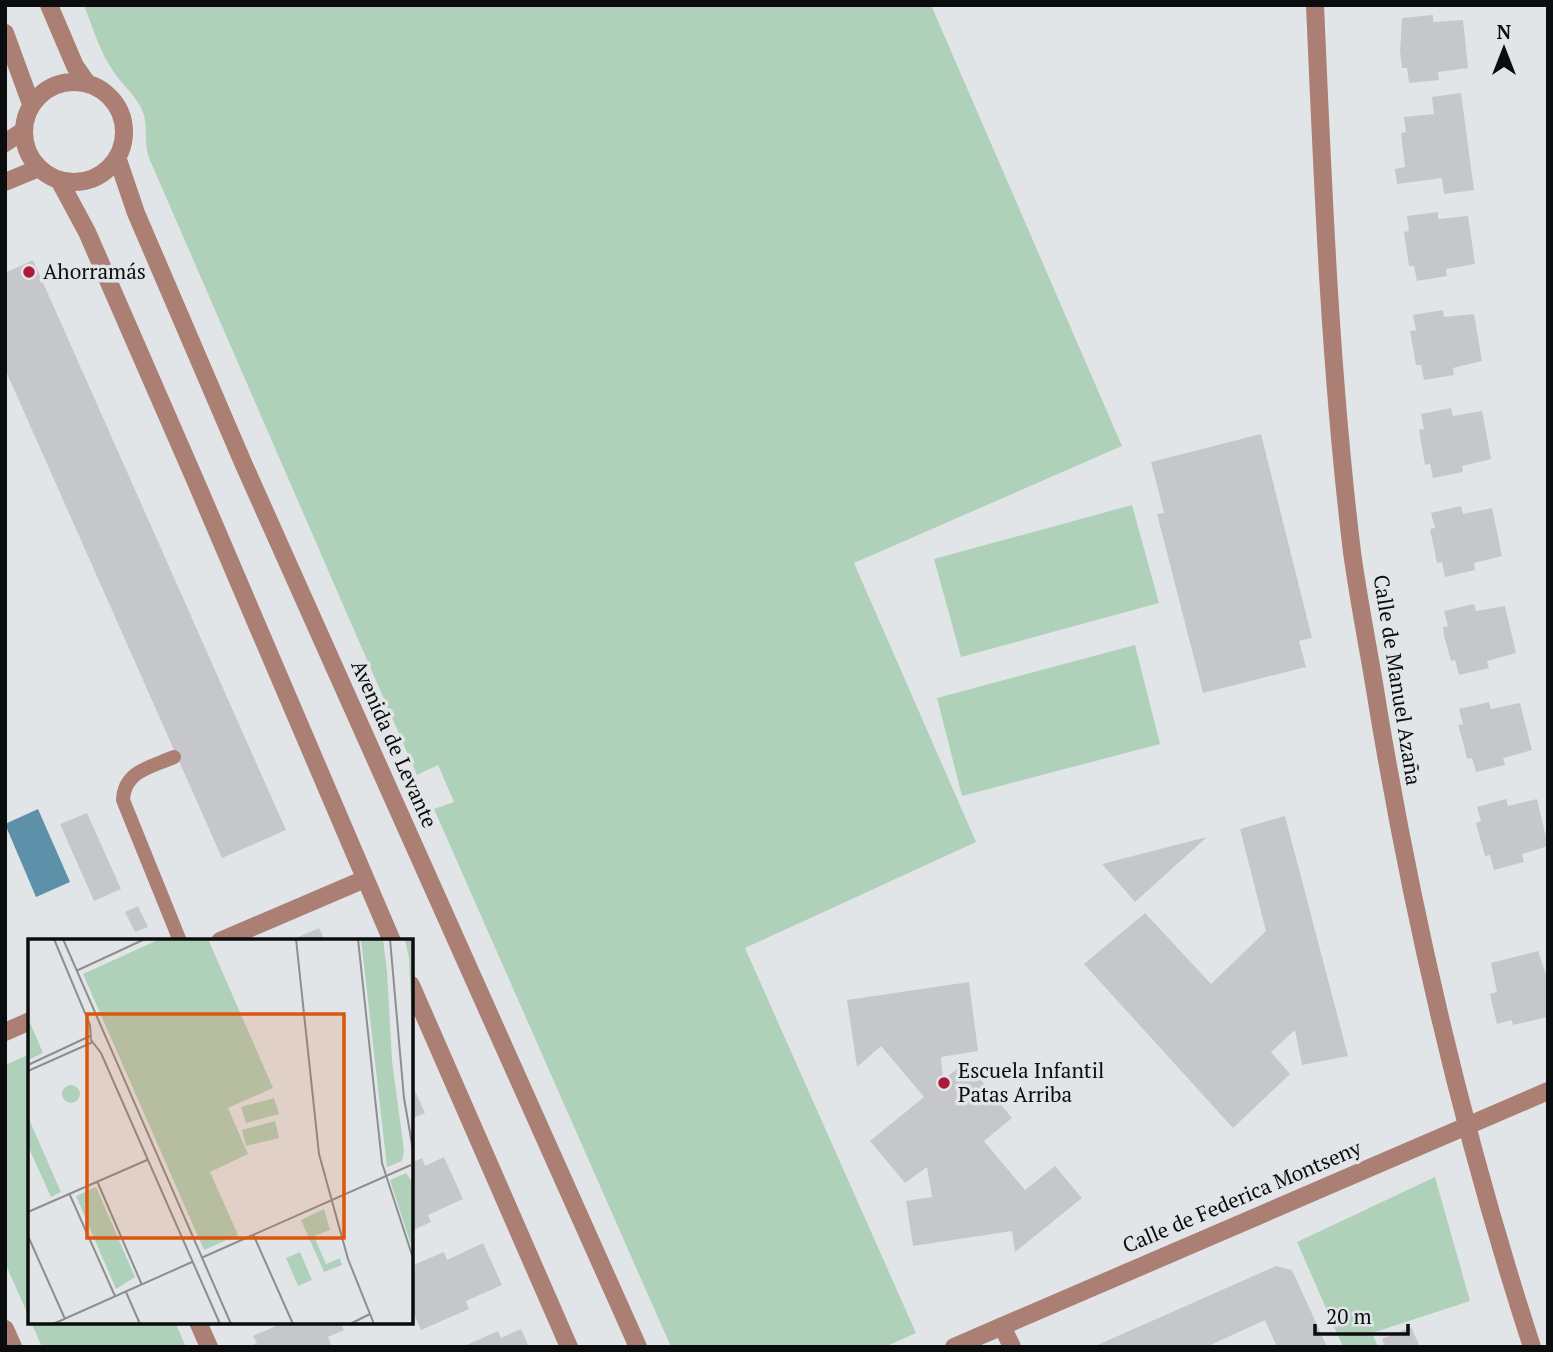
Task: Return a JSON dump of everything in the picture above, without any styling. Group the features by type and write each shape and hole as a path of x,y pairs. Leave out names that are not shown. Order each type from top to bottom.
{"street":[{"path":"49,5 75,66 87,83 110,96 123,119 124,132 117,158 107,170 92,179 76,182 60,180 39,168 29,156 23,131 31,104 46,89 66,82 87,83"},
{"name":"Calle de Manuel Azaña","path":"1315,5 1332,331 1352,553 1401,841 1467,1127 1532,1347"},
{"path":"5,33 31,104"},
{"path":"5,143 23,131"},
{"name":"Avenida de Levante","path":"117,158 136,213 244,465 638,1347"},
{"path":"5,182 39,168"},
{"path":"60,180 87,232 147,369 391,939"},
{"path":"225,939 365,879"},
{"path":"413,990 569,1347"},
{"path":"5,1032 28,1022"},
{"name":"Calle de Federica Montseny","path":"954,1347 1548,1091"},
{"path":"199,1324 209,1347"},
{"path":"1002,1326 1012,1347"},
{"path":"5,1329 13,1347"}],"lane":[{"path":"174,757 134,774 124,786 123,800 179,939"}],"green space":[{"path":"84,5 931,5 1122,446 854,563 976,842 745,948 916,1333 885,1347 671,1347 434,809 454,802 438,765 417,775 149,158 142,110 108,64"},
{"path":"1132,505 1159,603 961,657 934,559"},
{"path":"1135,645 1160,744 962,796 937,698"},
{"path":"28,1055 28,1315 5,1263 5,1065"},
{"path":"1435,1177 1470,1301 1372,1333 1378,1347 1343,1347 1297,1242"},
{"path":"32,1324 176,1324 186,1347 42,1347"}],"water":[{"path":"38,809 70,882 36,897 5,824"}],"building":[{"path":"1433,15 1433,22 1463,20 1468,68 1438,72 1439,80 1409,83 1407,68 1402,68 1400,51 1402,18"},
{"path":"1461,93 1474,190 1444,194 1442,178 1397,184 1395,169 1405,167 1401,133 1406,132 1404,117 1434,114 1432,97"},
{"path":"1438,212 1438,219 1468,216 1475,264 1446,269 1447,276 1417,281 1414,266 1409,266 1404,232 1409,231 1407,216"},
{"path":"33,260 286,830 222,858 5,369 5,273"},
{"path":"1443,310 1444,317 1474,314 1482,361 1453,368 1454,375 1424,380 1421,365 1416,365 1410,331 1416,330 1413,315"},
{"path":"1451,408 1453,416 1482,411 1491,459 1462,466 1463,472 1433,478 1430,464 1425,465 1419,430 1424,429 1421,414"},
{"path":"1261,434 1312,638 1299,641 1306,667 1203,693 1157,514 1164,513 1151,462"},
{"path":"1461,506 1463,514 1492,508 1502,556 1474,563 1475,570 1445,577 1442,562 1437,563 1430,529 1435,528 1431,513"},
{"path":"1474,604 1476,611 1505,606 1516,653 1487,661 1489,668 1459,675 1455,660 1451,661 1444,635 1443,627 1448,626 1444,611"},
{"path":"1489,702 1491,709 1520,703 1532,750 1503,758 1505,765 1476,772 1472,758 1467,759 1458,725 1463,724 1459,709"},
{"path":"1506,799 1508,806 1537,799 1548,846 1522,854 1524,862 1494,870 1490,855 1485,856 1476,823 1481,821 1477,807"},
{"path":"87,813 121,889 94,901 60,824"},
{"path":"1285,816 1348,1056 1302,1065 1295,1030 1271,1052 1290,1074 1233,1128 1084,964 1145,913 1211,984 1266,931 1240,829"},
{"path":"1207,837 1135,902 1102,864"},
{"path":"138,906 148,927 135,932 125,912"},
{"path":"319,928 324,939 294,939"},
{"path":"1538,951 1548,980 1547,1017 1513,1025 1512,1020 1497,1024 1490,994 1497,992 1491,963"},
{"path":"969,982 978,1051 941,1057 943,1080 966,1062 1012,1118 984,1141 1025,1190 1055,1166 1082,1198 1015,1252 1012,1231 913,1246 906,1201 932,1197 927,1167 905,1183 870,1141 924,1097 881,1046 857,1067 847,1000"},
{"path":"413,1086 425,1113 413,1118"},
{"path":"444,1157 463,1199 428,1215 431,1222 413,1230 413,1162 422,1158 425,1166"},
{"path":"483,1243 502,1285 466,1301 469,1309 421,1330 413,1312 413,1265 444,1252 447,1260"},
{"path":"1276,1266 1292,1270 1327,1347 1277,1347 1265,1320 1206,1347 1093,1347"},
{"path":"280,1324 341,1324 344,1330 328,1337 332,1347 248,1347 257,1343 253,1336"},
{"path":"1411,1327 1420,1347 1385,1347 1382,1339"},
{"path":"521,1329 529,1347 462,1347 498,1331 501,1338"}],"place":[{"name":"Ahorramás","path":"29,272"},
{"name":"Escuela Infantil Patas Arriba","path":"944,1083"}]}
